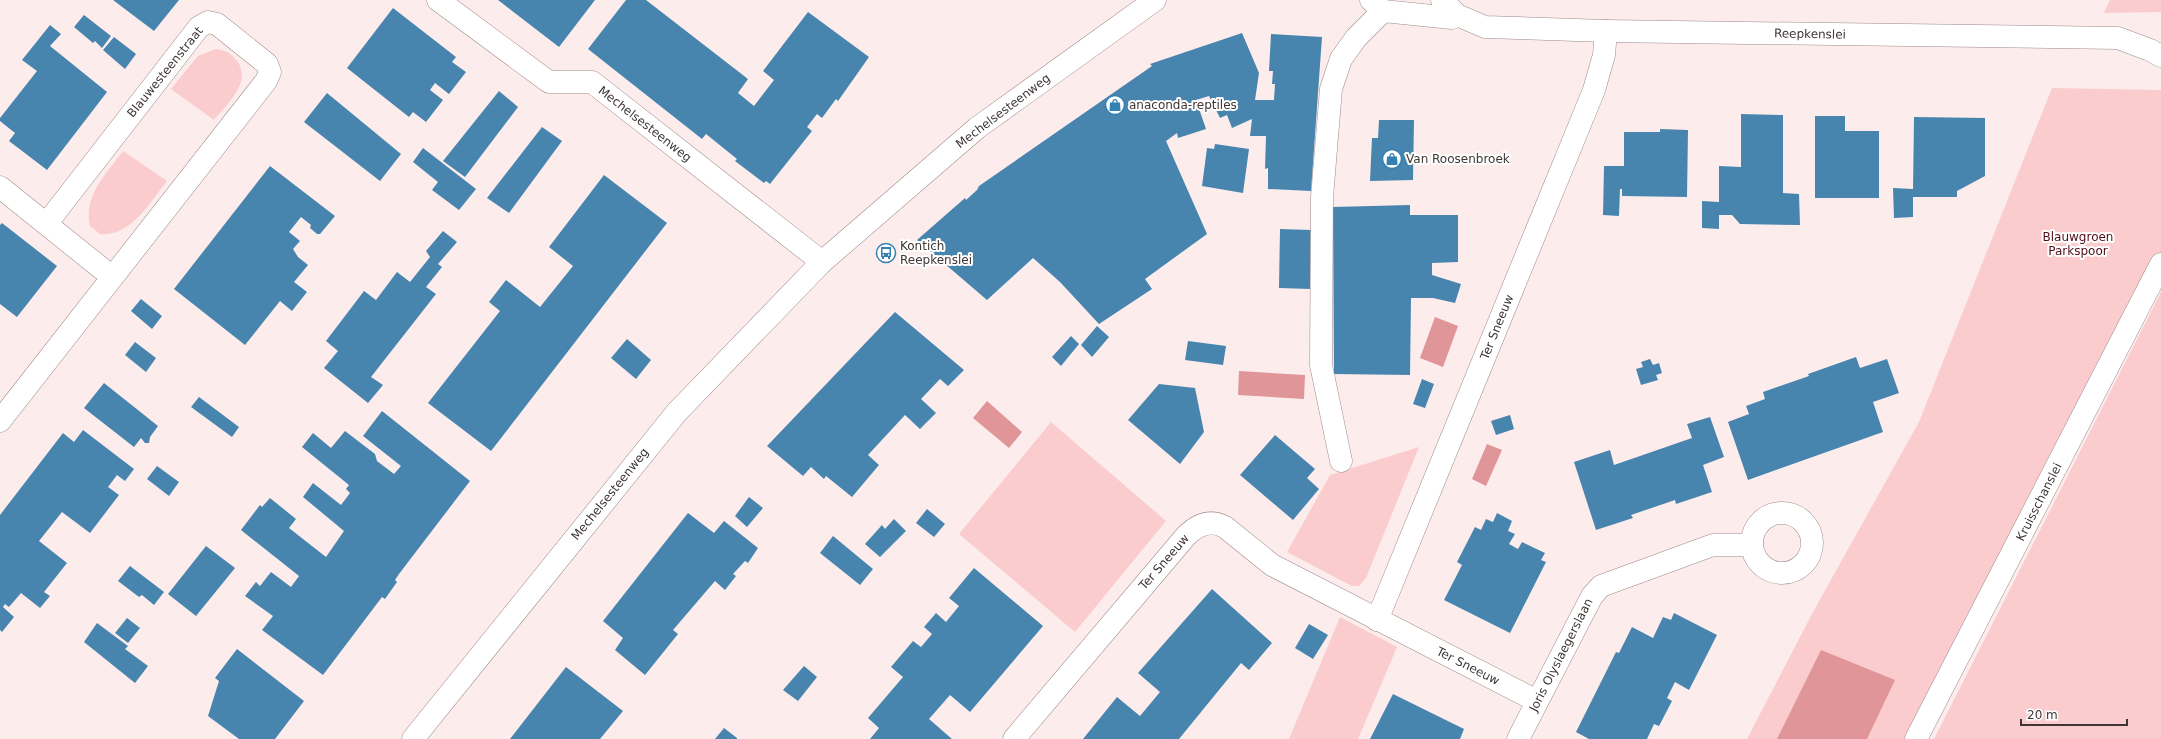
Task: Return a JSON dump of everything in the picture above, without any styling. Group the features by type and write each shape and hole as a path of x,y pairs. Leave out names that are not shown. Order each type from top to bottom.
{"street":[{"name":"Mechelsesteenweg","path":"438,0 549,82 592,82 822,262"},
{"name":"Mechelsesteenweg","path":"413,739 678,412 822,262 977,128 1156,0"},
{"name":"Reepkenslei","path":"1442,0 1457,15 1485,28 2118,38 2150,50 2161,56"},
{"name":"Reepkenslei","path":"1377,6 1452,18 1457,15"},
{"path":"1341,461 1322,365 1322,197 1331,89 1341,59 1377,6"},
{"name":"Blauwesteenstraat","path":"0,420 111,276 266,81 270,72 267,64 217,24 208,22 199,27 47,223"},
{"name":"Ter Sneeuw","path":"1377,620 1594,90 1604,55 1606,31"},
{"path":"0,187 47,223 111,276"},
{"name":"Kruisschanslei","path":"1916,739 2161,264"},
{"name":"Ter Sneeuw","path":"1014,739 1186,536 1199,526 1217,523 1272,566 1537,701"},
{"name":"Joris Olyslaegerslaan","path":"1518,739 1592,596 1601,586 1713,545 1752,545"}],"green space":[{"path":"2110,0 2161,0 2161,12 2104,13"},
{"path":"216,49 228,52 235,58 241,69 242,77 236,93 214,120 171,89 198,56"},
{"name":"Blauwgroen Parkspoor","path":"2052,88 2161,90 2161,264 1916,739 1747,739 1813,612 1919,422"},
{"path":"123,151 167,181 147,208 130,224 121,230 100,234 90,226 90,205 93,195 103,177"},
{"path":"2161,292 2161,739 1934,739"},
{"path":"1051,422 1166,521 1075,632 959,534"},
{"path":"1419,447 1366,578 1359,586 1352,586 1287,552 1330,475"},
{"path":"1340,617 1397,647 1358,739 1289,739"}],"shaded area":[{"path":"1435,317 1458,326 1443,367 1420,358"},
{"path":"1239,371 1305,375 1304,399 1238,395"},
{"path":"987,401 1022,432 1009,448 973,418"},
{"path":"1487,444 1502,450 1486,486 1472,479"},
{"path":"1821,650 1895,680 1867,739 1777,739"}],"building":[{"path":"113,0 179,0 154,31"},
{"path":"498,0 595,0 559,47"},
{"path":"626,0 646,0 748,79 738,93 754,106 774,80 763,71 808,12 869,57 838,101 836,99 822,118 817,114 807,127 812,131 770,184 766,181 764,183 735,161 737,159 706,134 702,139 588,49"},
{"path":"393,8 456,57 452,62 466,72 449,94 435,83 430,90 443,100 426,122 413,112 409,117 347,68"},
{"path":"84,15 111,36 102,48 95,41 93,43 74,27"},
{"path":"50,25 61,34 50,46 107,92 47,170 9,141 15,133 0,121 0,118 37,71 22,60"},
{"path":"1242,33 1259,73 1255,100 1274,100 1275,84 1272,84 1273,71 1269,71 1271,34 1322,37 1311,191 1268,189 1268,168 1265,169 1266,136 1250,136 1252,119 1232,128 1227,115 1220,118 1209,96 1196,100 1206,129 1178,138 1177,133 1166,141 1207,234 1145,279 1152,289 1099,324 1060,282 1033,258 987,300 917,240 965,198 966,200 977,190 979,186 1152,66 1150,64"},
{"path":"114,37 136,54 125,69 103,50"},
{"path":"499,91 518,107 465,177 443,161"},
{"path":"327,93 401,154 380,181 304,122"},
{"path":"1741,114 1783,115 1783,193 1799,194 1800,225 1740,224 1732,215 1719,215 1719,229 1702,228 1702,201 1719,202 1719,166 1741,167"},
{"path":"1815,116 1845,116 1845,131 1879,131 1879,198 1815,198"},
{"path":"1914,117 1985,118 1985,176 1957,191 1957,197 1913,197 1913,217 1894,218 1893,188 1913,189"},
{"name":"Van Roosenbroek","path":"1379,120 1414,120 1413,180 1370,181 1372,138 1378,138"},
{"path":"542,127 562,141 509,213 487,198"},
{"path":"1660,129 1688,130 1687,197 1622,196 1622,189 1620,189 1619,216 1603,215 1604,166 1624,166 1624,132 1660,132"},
{"path":"1215,144 1249,149 1243,193 1202,186 1207,148 1214,149"},
{"path":"423,148 476,189 459,210 432,190 438,182 413,162"},
{"path":"270,166 335,216 320,234 317,234 310,228 311,225 301,217 289,232 300,241 293,249 298,257 308,265 294,282 307,292 292,311 280,301 245,345 174,289"},
{"path":"604,175 667,223 491,451 428,403 500,311 489,302 506,280 540,307 573,266 549,247"},
{"path":"1410,205 1410,215 1458,215 1458,262 1432,263 1432,275 1461,284 1455,303 1433,298 1411,298 1410,375 1334,374 1333,207"},
{"path":"2,223 57,266 17,317 0,304 0,225"},
{"path":"1280,229 1311,230 1311,289 1279,288"},
{"path":"443,231 457,242 438,264 442,267 426,287 436,294 371,377 383,385 368,403 324,368 338,351 326,341 364,291 376,300 397,272 410,282 430,257 426,251"},
{"path":"141,299 162,316 152,329 131,311"},
{"path":"895,312 964,370 948,386 940,379 921,399 936,413 920,429 905,415 868,455 879,465 852,497 826,476 824,479 811,467 803,476 767,446"},
{"path":"1097,326 1109,337 1092,357 1081,345"},
{"path":"1071,336 1079,344 1061,366 1052,357"},
{"path":"627,339 651,360 636,379 611,358"},
{"path":"1188,341 1226,346 1223,365 1185,360"},
{"path":"135,342 156,358 146,372 125,355"},
{"path":"1856,357 1860,368 1887,359 1899,393 1873,402 1883,432 1748,480 1728,422 1749,414 1746,406 1765,399 1763,392 1809,376 1808,374"},
{"path":"1650,359 1653,365 1659,363 1662,373 1656,375 1658,380 1641,385 1636,369 1643,367 1641,362"},
{"path":"1422,379 1434,384 1425,408 1413,404"},
{"path":"104,383 158,426 150,437 149,443 145,443 141,438 134,447 84,408"},
{"path":"1159,384 1195,388 1204,432 1180,464 1128,420"},
{"path":"199,397 239,427 232,437 191,407"},
{"path":"382,411 470,481 399,574 395,580 397,582 385,599 382,597 323,675 262,630 273,616 245,596 256,582 260,586 271,572 291,587 299,576 241,530 260,505 262,507 270,498 296,519 289,528 326,557 344,531 303,497 313,483 341,505 350,493 346,489 349,485 302,447 313,433 331,448 345,431 375,454 377,461 394,474 401,466 363,436"},
{"path":"1510,415 1514,429 1496,435 1491,421"},
{"path":"1710,417 1724,457 1703,465 1712,492 1676,504 1675,500 1631,515 1633,518 1596,530 1574,462 1610,450 1614,465 1692,438 1687,424"},
{"path":"83,430 134,469 125,481 117,475 108,487 119,495 90,533 62,512 39,541 67,563 44,592 50,596 40,608 21,593 9,607 5,604 3,607 14,617 2,632 0,630 0,515 63,433 74,442"},
{"path":"1275,435 1315,469 1307,478 1319,489 1293,520 1240,475"},
{"path":"157,466 179,482 169,496 147,479"},
{"path":"749,497 763,508 747,527 735,516"},
{"path":"927,509 945,524 934,537 916,523"},
{"path":"688,513 714,533 724,521 758,548 748,563 745,561 733,574 736,576 725,590 715,581 673,630 678,634 645,675 615,650 623,638 603,621"},
{"path":"1497,513 1512,521 1508,531 1515,534 1509,544 1518,549 1522,542 1545,553 1541,560 1546,562 1510,633 1444,600 1462,565 1457,562 1475,527 1481,530 1486,519 1493,522"},
{"path":"894,519 906,531 880,557 865,544 882,525 885,529"},
{"path":"833,536 873,569 860,585 820,553"},
{"path":"206,546 235,568 196,616 168,594"},
{"path":"130,566 164,592 154,605 142,595 139,597 118,581"},
{"path":"974,568 1043,626 970,712 950,695 929,719 952,739 870,739 879,728 868,718 903,677 891,667 913,641 921,647 932,634 924,627 936,613 946,622 959,606 949,598"},
{"path":"1212,589 1272,643 1249,670 1241,663 1179,739 1083,739 1117,697 1140,716 1160,692 1138,673"},
{"path":"1674,613 1717,635 1689,690 1675,682 1667,698 1672,701 1659,726 1654,724 1647,739 1589,739 1576,732 1616,652 1619,653 1632,627 1653,638 1663,617 1671,620"},
{"path":"127,618 140,628 128,643 115,633"},
{"path":"97,623 128,646 125,649 148,666 135,683 84,642"},
{"path":"1309,624 1328,635 1313,659 1295,648"},
{"path":"237,649 304,701 275,739 239,739 208,716 219,681 215,678"},
{"path":"804,666 817,677 798,701 783,690"},
{"path":"566,667 623,711 600,739 510,739"},
{"path":"1393,694 1464,729 1460,739 1370,739"},
{"path":"724,728 737,738 737,739 715,739"}],"place":[{"name":"anaconda-reptiles","path":"1115,105"},
{"name":"Van Roosenbroek","path":"1392,159"},
{"name":"Kontich Reepkenslei","path":"886,253"}]}
